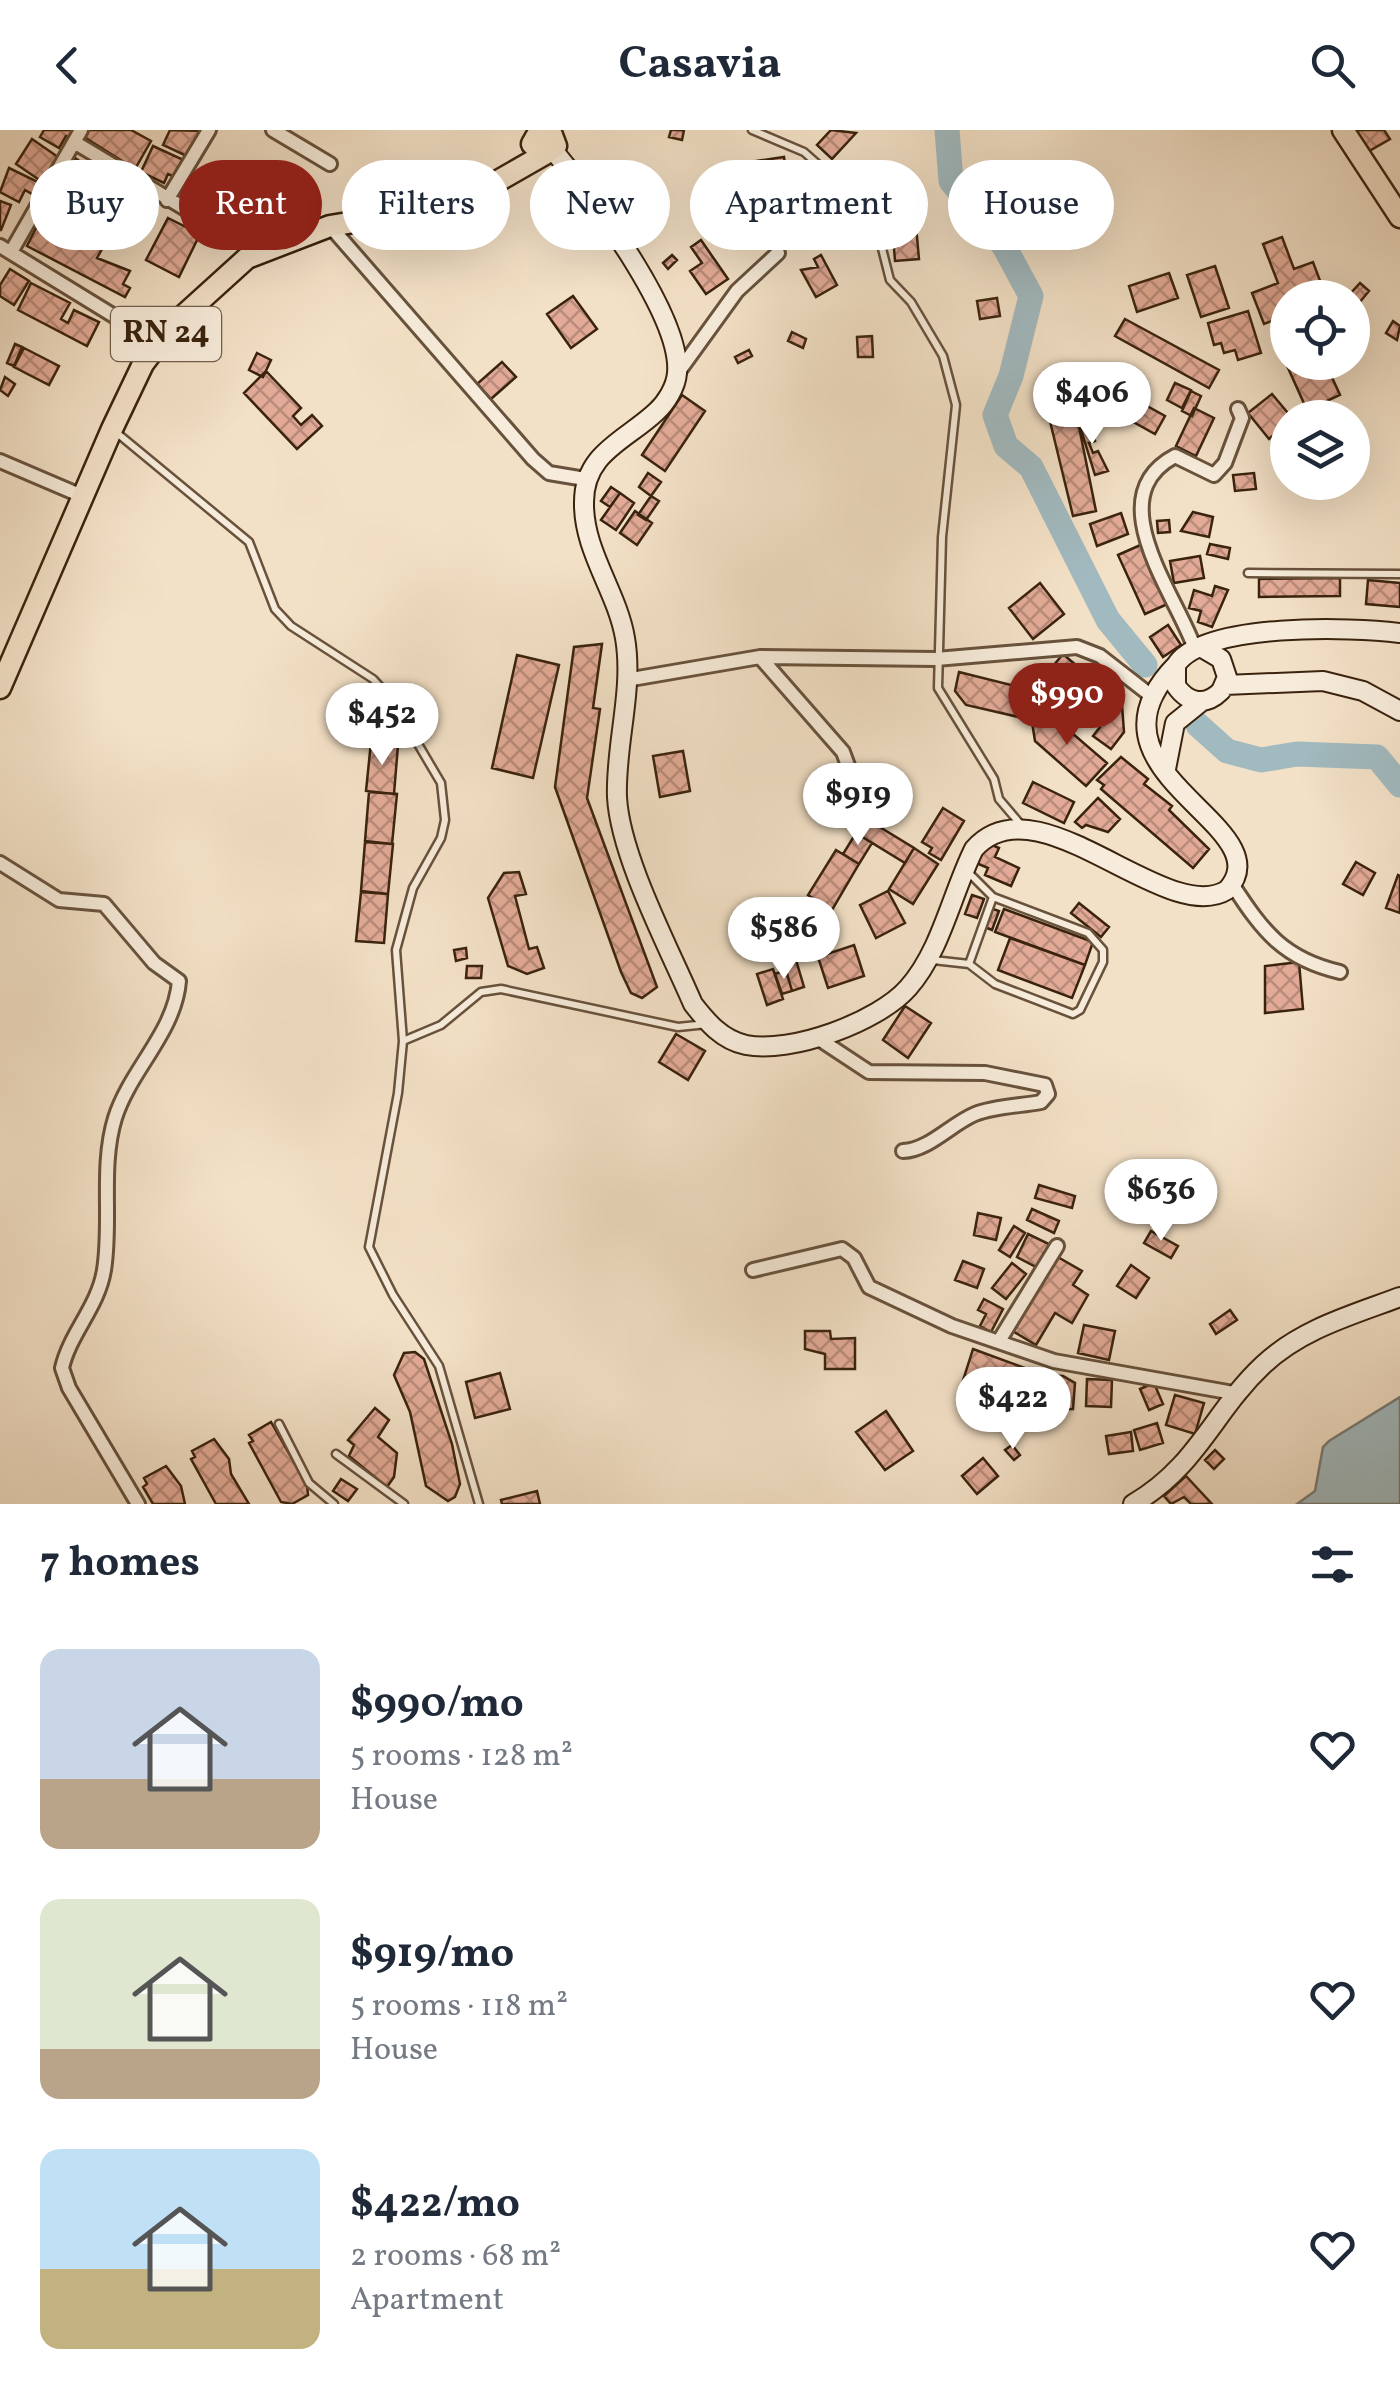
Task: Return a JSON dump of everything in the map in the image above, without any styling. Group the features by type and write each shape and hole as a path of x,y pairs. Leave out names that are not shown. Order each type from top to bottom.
{"main road":[{"name":"RN 24","path":"0,688 112,429 158,343 216,284 259,253 330,226 456,205 511,173 542,140 573,130"},
{"path":"1343,130 1400,216"},
{"path":"542,140 622,238 676,354 677,374 672,390 657,411 620,438 585,479 586,535 623,622 626,680 617,762 622,831 693,1004 708,1024 747,1046 816,1037 860,1022 890,1005 927,960 964,869 986,836 1024,828 1199,896 1214,896 1232,884 1239,863 1235,848 1146,744 1147,717 1154,698 1176,665 1218,641 1283,629 1400,633"},
{"path":"1166,769 1170,734 1176,722 1202,702 1216,697 1230,651 1242,637"},
{"path":"1200,649 1221,659 1225,676"},
{"path":"1176,665 1176,686 1191,700 1202,702"},
{"path":"1225,676 1323,681 1363,691 1400,711"},
{"path":"1133,1504 1176,1472 1239,1394 1287,1345 1316,1328 1400,1297"}],"street":[{"path":"167,200 209,130"},
{"path":"274,130 330,164"},
{"path":"158,343 5,249 78,136 167,200 259,253"},
{"path":"330,226 534,459 549,473 585,479"},
{"path":"677,374 737,292 778,253"},
{"path":"1200,649 1144,539 1142,492 1159,465 1175,456 1214,476 1225,463 1242,418 1238,409"},
{"path":"0,461 82,496"},
{"path":"626,680 760,657 936,659 1088,649 1154,698"},
{"path":"760,657 843,752 862,801"},
{"path":"0,862 59,900 104,904 154,963 179,981 171,1016 124,1091 114,1122 108,1159 104,1271 91,1314 62,1368 69,1388 138,1504"},
{"path":"1232,884 1254,916 1292,956 1340,972"},
{"path":"816,1037 869,1072 985,1072 1045,1085 1048,1094 1040,1102 982,1111 955,1123 917,1151 903,1151"},
{"path":"999,1341 1057,1246"},
{"path":"753,1270 842,1249 854,1258 869,1288 952,1326 1054,1361 1239,1394"}],"lane":[{"path":"752,130 804,152 873,213 890,280 911,302 943,356 956,405 942,537 938,688 994,779 999,799 1024,828"},
{"path":"112,429 250,542 275,609 291,626 373,679 434,766 441,783 445,820 441,838 413,888 396,950 403,1041 398,1093 369,1247 393,1295 438,1366 479,1504"},
{"path":"1248,573 1400,574"},
{"path":"927,960 968,964 995,984 1072,1014 1080,1010 1103,962 1103,950 1088,933 993,897 964,869"},
{"path":"968,964 993,897"},
{"path":"403,1041 441,1025 481,992 501,989 678,1027 708,1024"},
{"path":"279,1424 309,1484 334,1504"},
{"path":"336,1454 404,1504"}],"water":[{"path":"1400,1397 1400,1504 1297,1504 1315,1491 1323,1447"}],"building":[{"path":"44,130 77,130 71,139 66,136 59,148 40,137"},
{"path":"88,130 131,130 151,141 140,160 121,160 84,137"},
{"path":"170,130 203,131 191,158 163,145"},
{"path":"671,130 684,130 682,140 669,137"},
{"path":"831,130 856,133 832,159 817,145"},
{"path":"1350,130 1384,130 1390,139 1364,154"},
{"path":"32,139 58,157 30,160 30,174 16,164"},
{"path":"153,146 184,160 179,160 179,179 168,174 164,183 159,181 159,160 147,160"},
{"path":"9,168 30,178 30,193 25,190 19,202 0,192"},
{"path":"0,201 11,205 1,230 0,230"},
{"path":"168,218 179,224 179,250 192,250 179,277 146,260 151,250 159,250 159,235"},
{"path":"1282,237 1294,269 1313,262 1320,280 1277,280 1263,244"},
{"path":"35,250 101,250 97,258 130,271 123,284 130,288 125,297"},
{"path":"693,250 708,250 728,279 706,294 690,271 702,263"},
{"path":"894,250 918,250 919,259 895,261"},
{"path":"672,255 677,260 668,269 663,263"},
{"path":"821,255 837,285 816,297 801,270 818,267 814,259"},
{"path":"1215,266 1229,308 1201,317 1187,275"},
{"path":"10,269 29,281 14,305 0,296 0,285"},
{"path":"1169,273 1178,298 1137,312 1129,286"},
{"path":"31,283 70,303 61,319 68,323 74,310 99,322 87,346 18,310"},
{"path":"1270,286 1270,322 1264,324 1252,293"},
{"path":"573,296 597,329 571,348 547,314"},
{"path":"997,298 1000,316 980,319 977,301"},
{"path":"1248,311 1261,353 1238,360 1235,350 1224,353 1221,343 1214,345 1208,323"},
{"path":"1125,319 1219,370 1209,388 1115,336"},
{"path":"1393,321 1400,326 1397,340 1386,333"},
{"path":"792,332 806,339 803,348 788,341"},
{"path":"872,336 873,357 858,357 857,337"},
{"path":"15,344 22,347 14,366 7,363"},
{"path":"24,348 59,366 49,385 14,367"},
{"path":"749,350 752,356 738,363 735,357"},
{"path":"257,353 271,360 263,377 249,370"},
{"path":"502,362 516,377 491,399 477,384"},
{"path":"266,371 301,408 293,416 301,425 312,415 322,426 297,449 244,393"},
{"path":"5,377 15,384 8,396 0,390"},
{"path":"1293,380 1333,380 1340,395 1329,400 1302,400"},
{"path":"1175,383 1191,390 1182,408 1167,400"},
{"path":"1111,386 1165,416 1155,434 1101,404"},
{"path":"1191,391 1201,396 1192,416 1182,411"},
{"path":"1272,394 1277,400 1270,400 1269,439 1248,413"},
{"path":"682,395 705,411 665,471 642,455"},
{"path":"1075,407 1096,511 1073,516 1048,413"},
{"path":"1194,408 1214,418 1196,456 1176,446"},
{"path":"1087,417 1095,441 1089,443 1108,471 1095,475 1078,420"},
{"path":"648,473 661,482 651,496 639,487"},
{"path":"1254,473 1256,489 1235,491 1233,475"},
{"path":"611,487 620,493 610,507 601,501"},
{"path":"620,493 634,503 616,530 601,520"},
{"path":"651,496 659,501 646,520 638,515"},
{"path":"635,511 652,523 637,545 620,533"},
{"path":"1193,512 1213,517 1209,537 1181,531"},
{"path":"1121,513 1128,534 1097,546 1090,524"},
{"path":"1169,520 1170,532 1158,533 1157,521"},
{"path":"1145,543 1172,602 1145,614 1118,555"},
{"path":"1210,544 1230,548 1228,559 1207,554"},
{"path":"1200,556 1204,578 1174,583 1170,561"},
{"path":"1340,578 1340,596 1259,597 1259,579"},
{"path":"1368,580 1400,583 1400,607 1366,604"},
{"path":"1040,583 1064,614 1033,639 1009,608"},
{"path":"1215,586 1228,590 1212,627 1198,622 1201,611 1189,608 1194,590 1212,596"},
{"path":"1168,625 1181,645 1163,657 1150,637"},
{"path":"602,644 593,708 600,709 587,798 657,987 642,998 631,993 621,972 555,787 574,647"},
{"path":"1063,654 1122,705 1124,732 1111,749 1093,736 1100,727 1099,716 1048,672"},
{"path":"517,655 559,665 533,778 492,768"},
{"path":"959,672 1031,690 1023,718 966,705 955,691"},
{"path":"1044,709 1107,763 1086,786 1035,741 1032,722"},
{"path":"371,742 398,745 394,794 366,791"},
{"path":"683,751 690,791 660,797 653,756"},
{"path":"1121,757 1148,779 1144,784 1172,806 1169,810 1209,849 1193,868 1101,789 1104,785 1097,780"},
{"path":"1033,782 1074,802 1064,823 1023,803"},
{"path":"369,792 397,794 392,844 365,841"},
{"path":"1098,798 1120,819 1108,832 1086,825 1082,828 1075,822"},
{"path":"943,808 964,821 941,860 929,853 932,848 922,842"},
{"path":"865,818 914,848 905,863 856,833"},
{"path":"856,833 872,843 859,864 843,854"},
{"path":"983,841 999,848 995,857 1019,868 1011,886 985,875 988,868 974,862"},
{"path":"365,842 393,844 388,894 361,891"},
{"path":"914,848 938,864 913,904 889,889"},
{"path":"836,850 859,864 832,910 808,895"},
{"path":"1356,862 1375,873 1363,895 1343,884"},
{"path":"519,872 526,894 515,896 529,949 537,947 544,968 527,974 508,966 488,898 504,873"},
{"path":"1400,876 1400,913 1386,908"},
{"path":"888,891 905,923 876,938 860,905"},
{"path":"361,892 388,894 384,943 356,941"},
{"path":"972,895 984,899 977,918 965,914"},
{"path":"1079,903 1109,927 1101,937 1071,913"},
{"path":"987,907 999,911 992,930 980,925"},
{"path":"1004,909 1093,942 1085,965 995,932"},
{"path":"1010,938 1085,965 1072,998 998,970"},
{"path":"854,945 864,976 828,988 818,957"},
{"path":"466,948 467,958 456,961 454,950"},
{"path":"796,960 804,987 792,991 784,964"},
{"path":"1299,962 1303,1009 1265,1013 1265,966"},
{"path":"467,966 482,966 481,978 466,978"},
{"path":"773,969 783,999 767,1005 757,974"},
{"path":"786,970 792,991 782,994 775,974"},
{"path":"905,1006 931,1023 908,1058 883,1040"},
{"path":"676,1034 705,1051 688,1080 659,1062"},
{"path":"1039,1185 1075,1196 1072,1208 1035,1198"},
{"path":"1032,1209 1059,1221 1054,1233 1027,1220"},
{"path":"978,1213 1001,1218 996,1240 974,1235"},
{"path":"1014,1226 1025,1233 1010,1257 999,1250"},
{"path":"1151,1231 1178,1246 1171,1258 1144,1243"},
{"path":"1028,1234 1049,1244 1038,1268 1017,1257"},
{"path":"1056,1256 1082,1271 1073,1285 1088,1295 1072,1323 1055,1313 1036,1345 1011,1330"},
{"path":"963,1261 984,1269 977,1288 955,1280"},
{"path":"1012,1263 1026,1274 1006,1299 992,1288"},
{"path":"1131,1265 1149,1278 1136,1298 1117,1286"},
{"path":"984,1299 1003,1309 991,1332 980,1326 986,1314 978,1310"},
{"path":"1230,1310 1237,1320 1216,1334 1210,1324"},
{"path":"1084,1325 1115,1331 1109,1360 1078,1353"},
{"path":"805,1331 830,1331 831,1339 855,1338 855,1369 825,1369 825,1354 805,1349"},
{"path":"973,1349 1044,1375 1013,1418 958,1396"},
{"path":"415,1352 424,1359 452,1444 460,1484 455,1497 448,1501 426,1486 410,1412 394,1375 404,1353"},
{"path":"500,1373 510,1409 475,1418 466,1382"},
{"path":"1044,1375 1063,1376 1075,1383 1073,1409 1024,1410"},
{"path":"1087,1379 1112,1380 1111,1407 1086,1406"},
{"path":"1154,1383 1163,1404 1149,1410 1140,1389"},
{"path":"1175,1395 1204,1403 1195,1434 1166,1425"},
{"path":"375,1408 389,1420 378,1437 397,1453 394,1477 387,1487 349,1456 354,1445 348,1440"},
{"path":"886,1411 913,1451 885,1470 856,1432"},
{"path":"271,1422 307,1485 308,1495 292,1504 281,1502 249,1443 253,1441 249,1435"},
{"path":"1157,1423 1163,1443 1140,1450 1134,1430"},
{"path":"1131,1432 1133,1451 1109,1454 1106,1436"},
{"path":"214,1439 229,1459 231,1474 249,1504 216,1504 191,1459 195,1457 192,1451"},
{"path":"1012,1445 1020,1455 1014,1460 1005,1450"},
{"path":"1215,1450 1224,1459 1214,1469 1205,1460"},
{"path":"983,1458 998,1476 977,1494 962,1476"},
{"path":"166,1466 181,1486 185,1504 153,1504 143,1487 147,1484 144,1478"},
{"path":"1186,1476 1212,1504 1191,1504 1184,1497 1171,1504 1164,1496"},
{"path":"341,1479 357,1489 348,1501 333,1491"},
{"path":"537,1491 540,1504 502,1504 501,1500"}],"waterway":[{"path":"947,130 951,181 1004,246 1031,296 1011,376 995,415 1006,446 1031,467 1108,620 1145,665"},
{"path":"1198,725 1227,751 1261,760 1297,754 1377,757 1400,785"}]}
